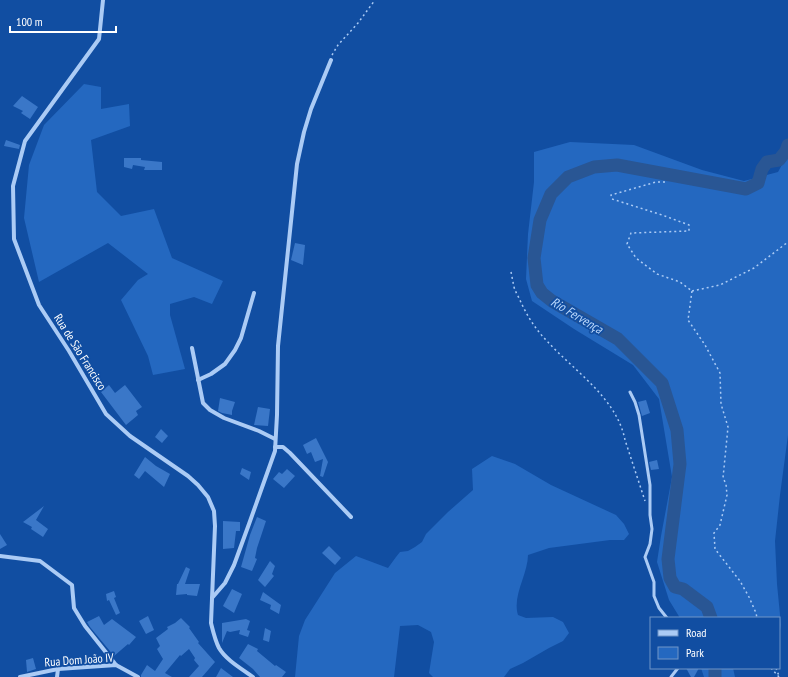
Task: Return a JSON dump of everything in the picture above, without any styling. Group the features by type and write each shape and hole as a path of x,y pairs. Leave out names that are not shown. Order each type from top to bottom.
{"street":[{"name":"Rua de São Francisco","path":"103,0 99,39 24,141 13,186 14,239 39,305 69,351 106,414 130,436 188,476 208,497 214,511 215,526 211,623 220,649 228,658 253,677"},
{"path":"212,599 225,583 234,565 275,451 278,346 297,164 304,132 331,60"},
{"path":"198,380 211,374 225,364 235,350 241,338 254,294"},
{"path":"192,348 203,403 210,410 224,418 259,431 275,440"},
{"path":"275,447 283,447 290,453 351,517"},
{"path":"0,556 40,561 72,585 74,608 85,626 116,664"},
{"name":"Rua Dom João IV","path":"20,677 58,669 116,664 138,677"},
{"path":"57,677 58,669"}],"lane":[{"path":"630,392 639,415 650,485 650,515 652,529 650,544 645,557 654,582 654,596 659,608 666,617"},
{"path":"671,677 677,669"}],"path":[{"path":"331,60 332,54 338,45 358,23 375,0"},
{"path":"665,182 656,182 611,195 612,199 689,225 688,232 631,233 627,244 636,258 657,274 680,282 692,292"},
{"path":"692,292 720,284 754,268 788,242"},
{"path":"512,272 514,288 532,322 546,340 599,393 609,405 616,417 623,431 645,502"},
{"path":"692,292 688,320 706,345 720,373 721,404 728,428 723,478 726,484 727,494 720,525 714,533 715,549 740,581 749,597 757,617"},
{"path":"772,669 779,677"}],"green space":[{"path":"84,84 101,87 101,109 129,104 130,126 91,140 97,192 121,216 154,209 172,258 223,281 212,304 194,297 170,304 170,315 185,369 153,375 148,356 121,300 138,280 148,274 108,243 39,282 24,218 29,165 44,125"},
{"path":"570,142 634,145 702,170 744,181 778,172 788,154 788,435 775,541 781,625 780,630 780,617 679,617 669,600 657,562 672,477 659,399 633,365 532,301 526,279 528,234 534,182 534,152"},
{"path":"492,456 515,464 551,485 616,515 624,524 629,534 624,540 610,540 549,548 528,555 526,570 517,600 518,615 526,618 553,617 563,622 569,633 563,641 510,669 504,677 433,677 429,673 434,642 431,632 418,625 400,626 394,677 295,677 299,636 305,620 335,573 356,556 388,568 400,552 408,551 422,542 426,534 473,490 472,469"},
{"path":"701,669 733,669 735,677 704,677"}],"building":[{"path":"22,96 38,107 30,119 21,113 23,111 13,106"},
{"path":"6,140 20,145 19,149 4,146"},
{"path":"124,158 141,158 141,160 162,162 162,170 144,170 145,167 133,165 132,169 124,167"},
{"path":"295,243 305,245 303,265 291,260"},
{"path":"109,385 115,393 125,385 142,407 136,411 138,415 126,425 101,392"},
{"path":"220,398 235,402 232,415 218,411"},
{"path":"646,400 650,413 642,416 638,402"},
{"path":"258,407 270,409 268,426 254,425"},
{"path":"161,429 168,436 162,443 155,437"},
{"path":"316,438 328,462 323,477 320,476 323,459 315,462 311,452 307,454 303,445"},
{"path":"145,457 156,466 170,474 164,487 145,471 139,479 134,475"},
{"path":"657,460 659,469 651,470 649,462"},
{"path":"242,468 251,472 249,480 240,474"},
{"path":"287,469 295,476 284,488 273,479 279,472 282,474"},
{"path":"44,506 36,520 48,529 43,537 31,529 32,527 23,522"},
{"path":"257,517 266,521 257,548 255,558 257,559 252,571 241,567"},
{"path":"223,521 240,522 240,531 236,531 234,548 223,549"},
{"path":"0,534 7,545 0,549"},
{"path":"329,546 341,558 335,565 322,553"},
{"path":"270,561 275,566 272,574 274,576 265,587 258,580"},
{"path":"186,567 190,569 185,584 200,584 197,596 187,594 176,595 177,584"},
{"path":"232,589 242,594 234,613 223,606"},
{"path":"114,591 116,597 114,598 120,613 116,615 109,600 107,601 106,594"},
{"path":"263,592 281,605 279,614 270,609 271,605 260,600"},
{"path":"99,616 104,625 112,619 136,637 129,645 128,644 114,656 87,622"},
{"path":"148,616 154,630 146,634 139,621"},
{"path":"181,618 190,627 189,628 199,642 198,643 215,662 202,677 189,677 199,666 194,660 195,658 189,649 181,656 180,655 165,673 172,677 141,677 147,665 155,671 163,659 157,649 160,646 156,638 168,629 167,627"},
{"path":"246,619 250,621 247,630 250,631 248,637 239,634 240,630 230,632 227,631 222,643 222,623"},
{"path":"265,628 271,631 269,642 263,640"},
{"path":"248,644 258,649 257,651 275,666 276,665 286,672 282,677 260,677 253,669 239,658"},
{"path":"33,658 36,669 27,672 26,660"},
{"path":"221,668 233,677 216,677"},
{"path":"687,669 698,669 694,677 691,677"}],"waterway":[{"name":"Rio Fervença","path":"711,617 707,607 683,589 675,587 670,578 668,559 680,464 677,430 662,383 618,339 552,301 542,293 537,285 534,258 540,220 551,194 568,177 594,167 617,165 746,189 758,183 762,169 767,162 779,160 786,151 788,145"},
{"name":"Rio Fervença","path":"715,669 715,677"}]}
